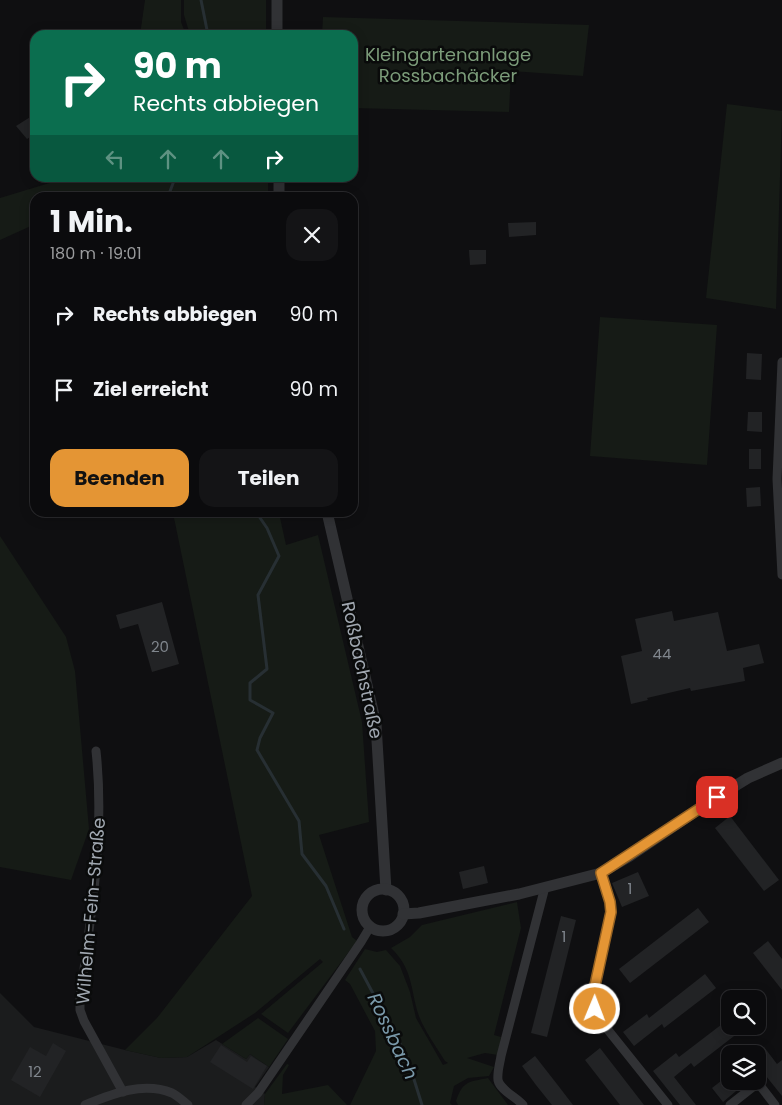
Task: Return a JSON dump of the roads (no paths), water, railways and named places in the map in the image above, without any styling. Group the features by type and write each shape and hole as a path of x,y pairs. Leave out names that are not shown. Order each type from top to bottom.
{"street":[{"path":"277,0 277,30"},
{"path":"782,362 778,479 782,575"},
{"name":"Roßbachstraße","path":"328,517 376,724 386,890"},
{"name":"Wilhelm-Fein-Straße","path":"96,751 100,810 80,1010 84,1022 123,1092"},
{"path":"404,914 419,913 519,894 601,873 748,778 782,763"},
{"path":"601,873 610,902 611,912 592,999 600,1020 668,1105"},
{"path":"523,1105 518,1098 502,1087 498,1077 501,1056 545,887"},
{"path":"386,890 392,892 402,901 404,914 401,921 390,930 376,930 370,927 362,915 364,902 368,896 373,892 386,890"},
{"path":"248,1104 263,1086 370,927"},
{"path":"730,1105 758,1083 775,1105"},
{"path":"85,1105 123,1092 143,1088 173,1094 188,1105"}],"waterway":[{"name":"Rossbach","path":"201,0 207,30"},
{"name":"Rossbach","path":"170,192 174,182"},
{"name":"Rossbach","path":"259,517 267,528 279,556 258,595 267,669 250,683 250,700 273,713 260,738 257,750 299,821 302,854 326,886 344,929"},
{"name":"Rossbach","path":"360,969 407,1057 422,1105"}],"park label":[{"name":"Kleingartenanlage Rossbachäcker","path":"448,65"}]}
